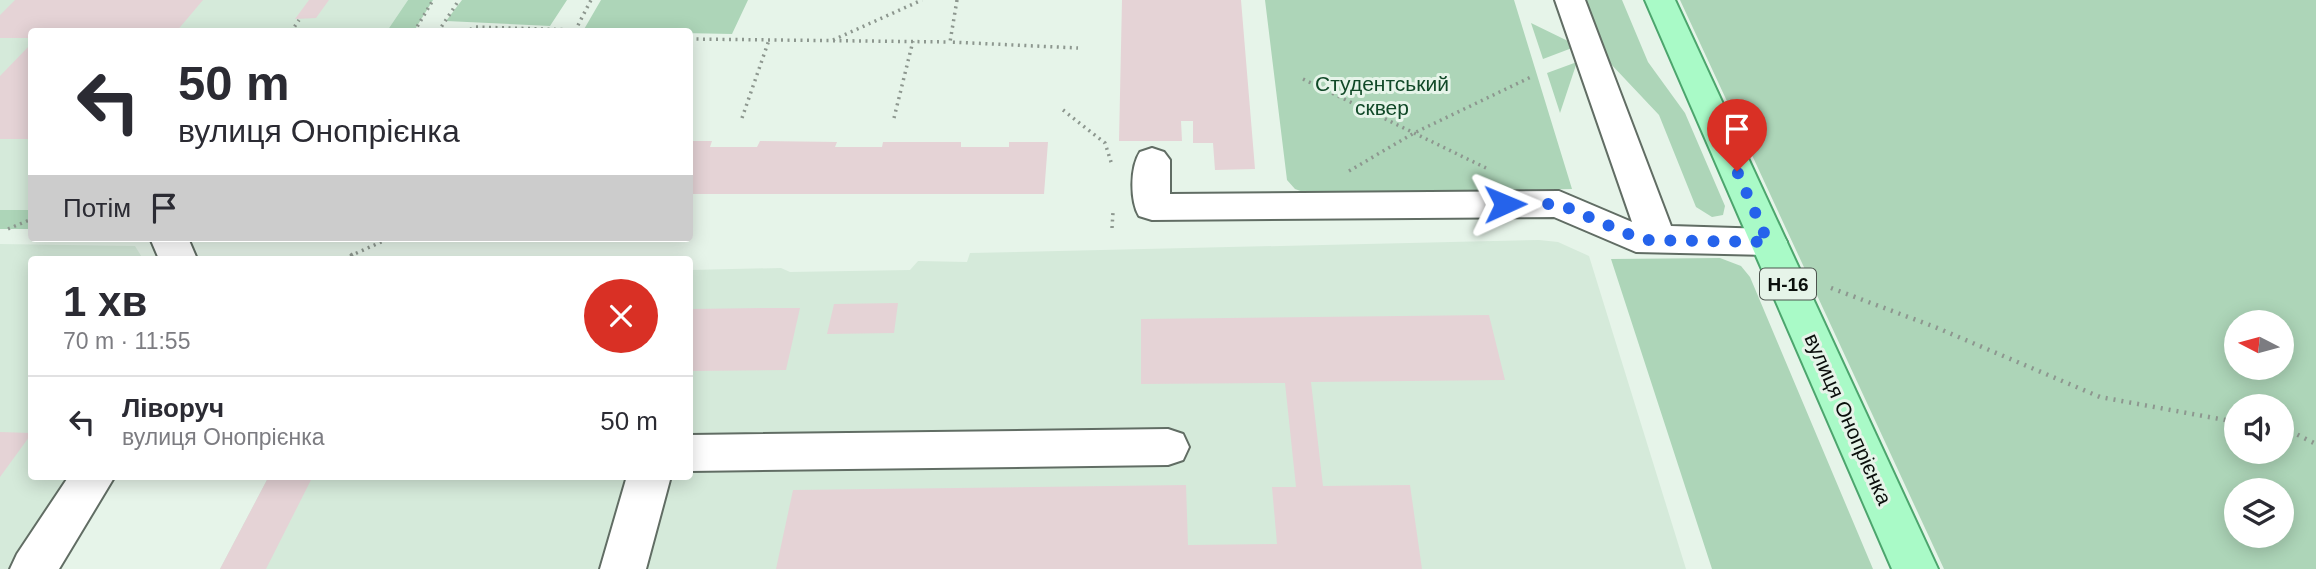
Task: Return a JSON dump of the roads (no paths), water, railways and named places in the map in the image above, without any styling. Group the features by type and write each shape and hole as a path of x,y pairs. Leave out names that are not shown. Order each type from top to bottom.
{"main road":[{"name":"вулиця Онопрієнка","path":"1660,0 1915,569"}],"street":[{"path":"1570,0 1657,240"},
{"path":"1152,160 1152,208 1559,204 1630,237 1775,256"},
{"path":"693,453 1168,447"},
{"path":"33,569 90,480"},
{"path":"622,569 648,480"}],"park label":[{"name":"Студентський сквер","path":"1382,96"}]}
